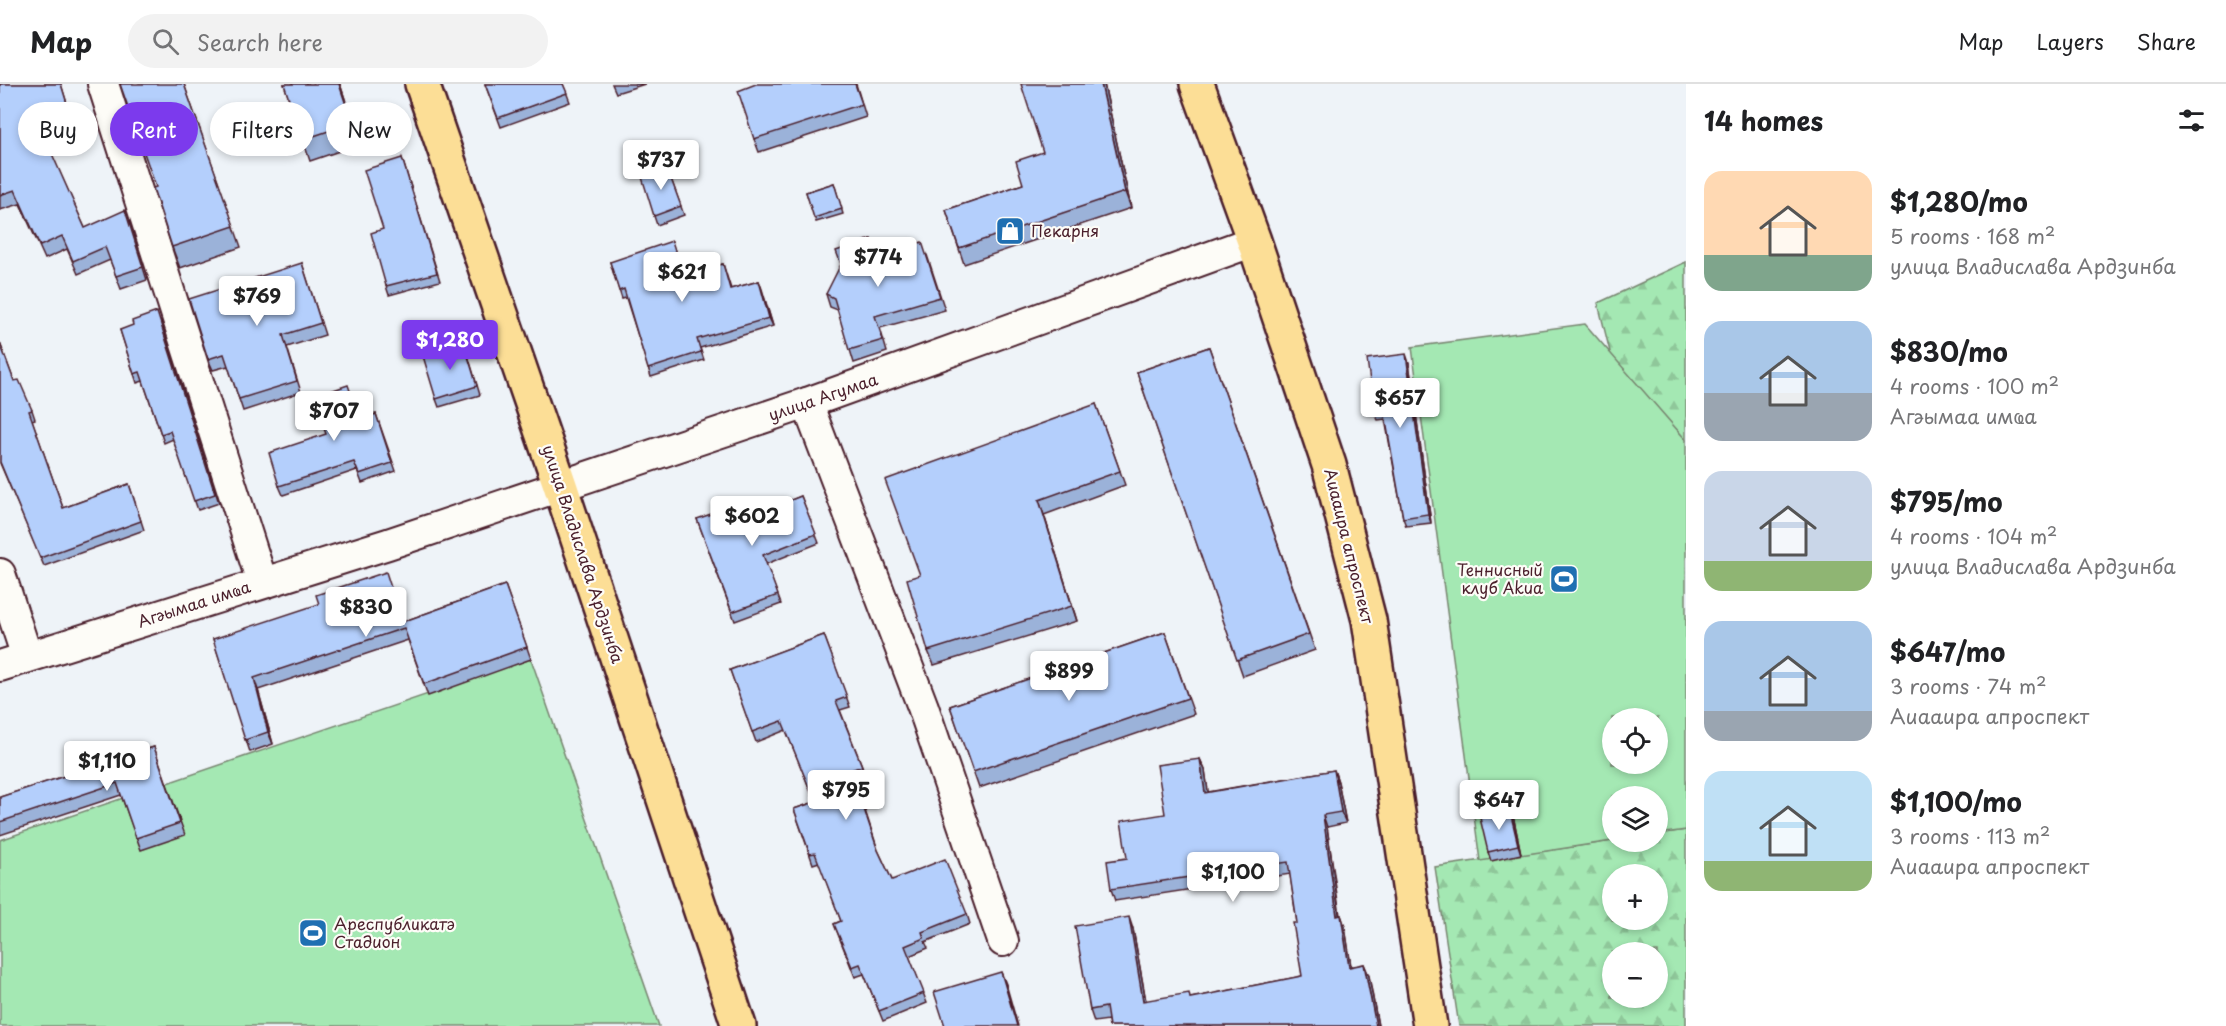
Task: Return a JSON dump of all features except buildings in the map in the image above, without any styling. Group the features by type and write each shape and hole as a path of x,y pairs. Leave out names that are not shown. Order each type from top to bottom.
{"main road":[{"name":"улица Владислава Ардзинба","path":"422,84 560,485 739,1026"},
{"name":"Аиааира апроспект","path":"1197,84 1254,241 1329,465 1369,620 1430,1026"}],"street":[{"path":"103,84 262,582"},
{"name":"улица Агумаа","path":"388,544 807,403 1254,241"},
{"path":"807,403 923,707 1004,941"},
{"name":"Агәымаа имҩа","path":"14,661 388,544"},
{"path":"0,574 14,661"}],"green space":[{"path":"1686,262 1686,440 1611,356 1598,303"},
{"name":"Теннисный клуб Akua","path":"1585,324 1686,440 1686,830 1668,833 1668,786 1602,786 1602,843 1480,861 1412,347"},
{"name":"Ареспубликатә Стадион","path":"531,659 659,1026 0,1026 0,840"},
{"path":"1686,830 1686,1026 1459,1026 1435,867 1602,842 1602,852 1668,852 1668,833"}],"place":[{"name":"Пекарня","path":"1010,231"},
{"name":"Теннисный клуб Akua","path":"1564,579"},
{"name":"Ареспубликатә Стадион","path":"313,933"}]}
